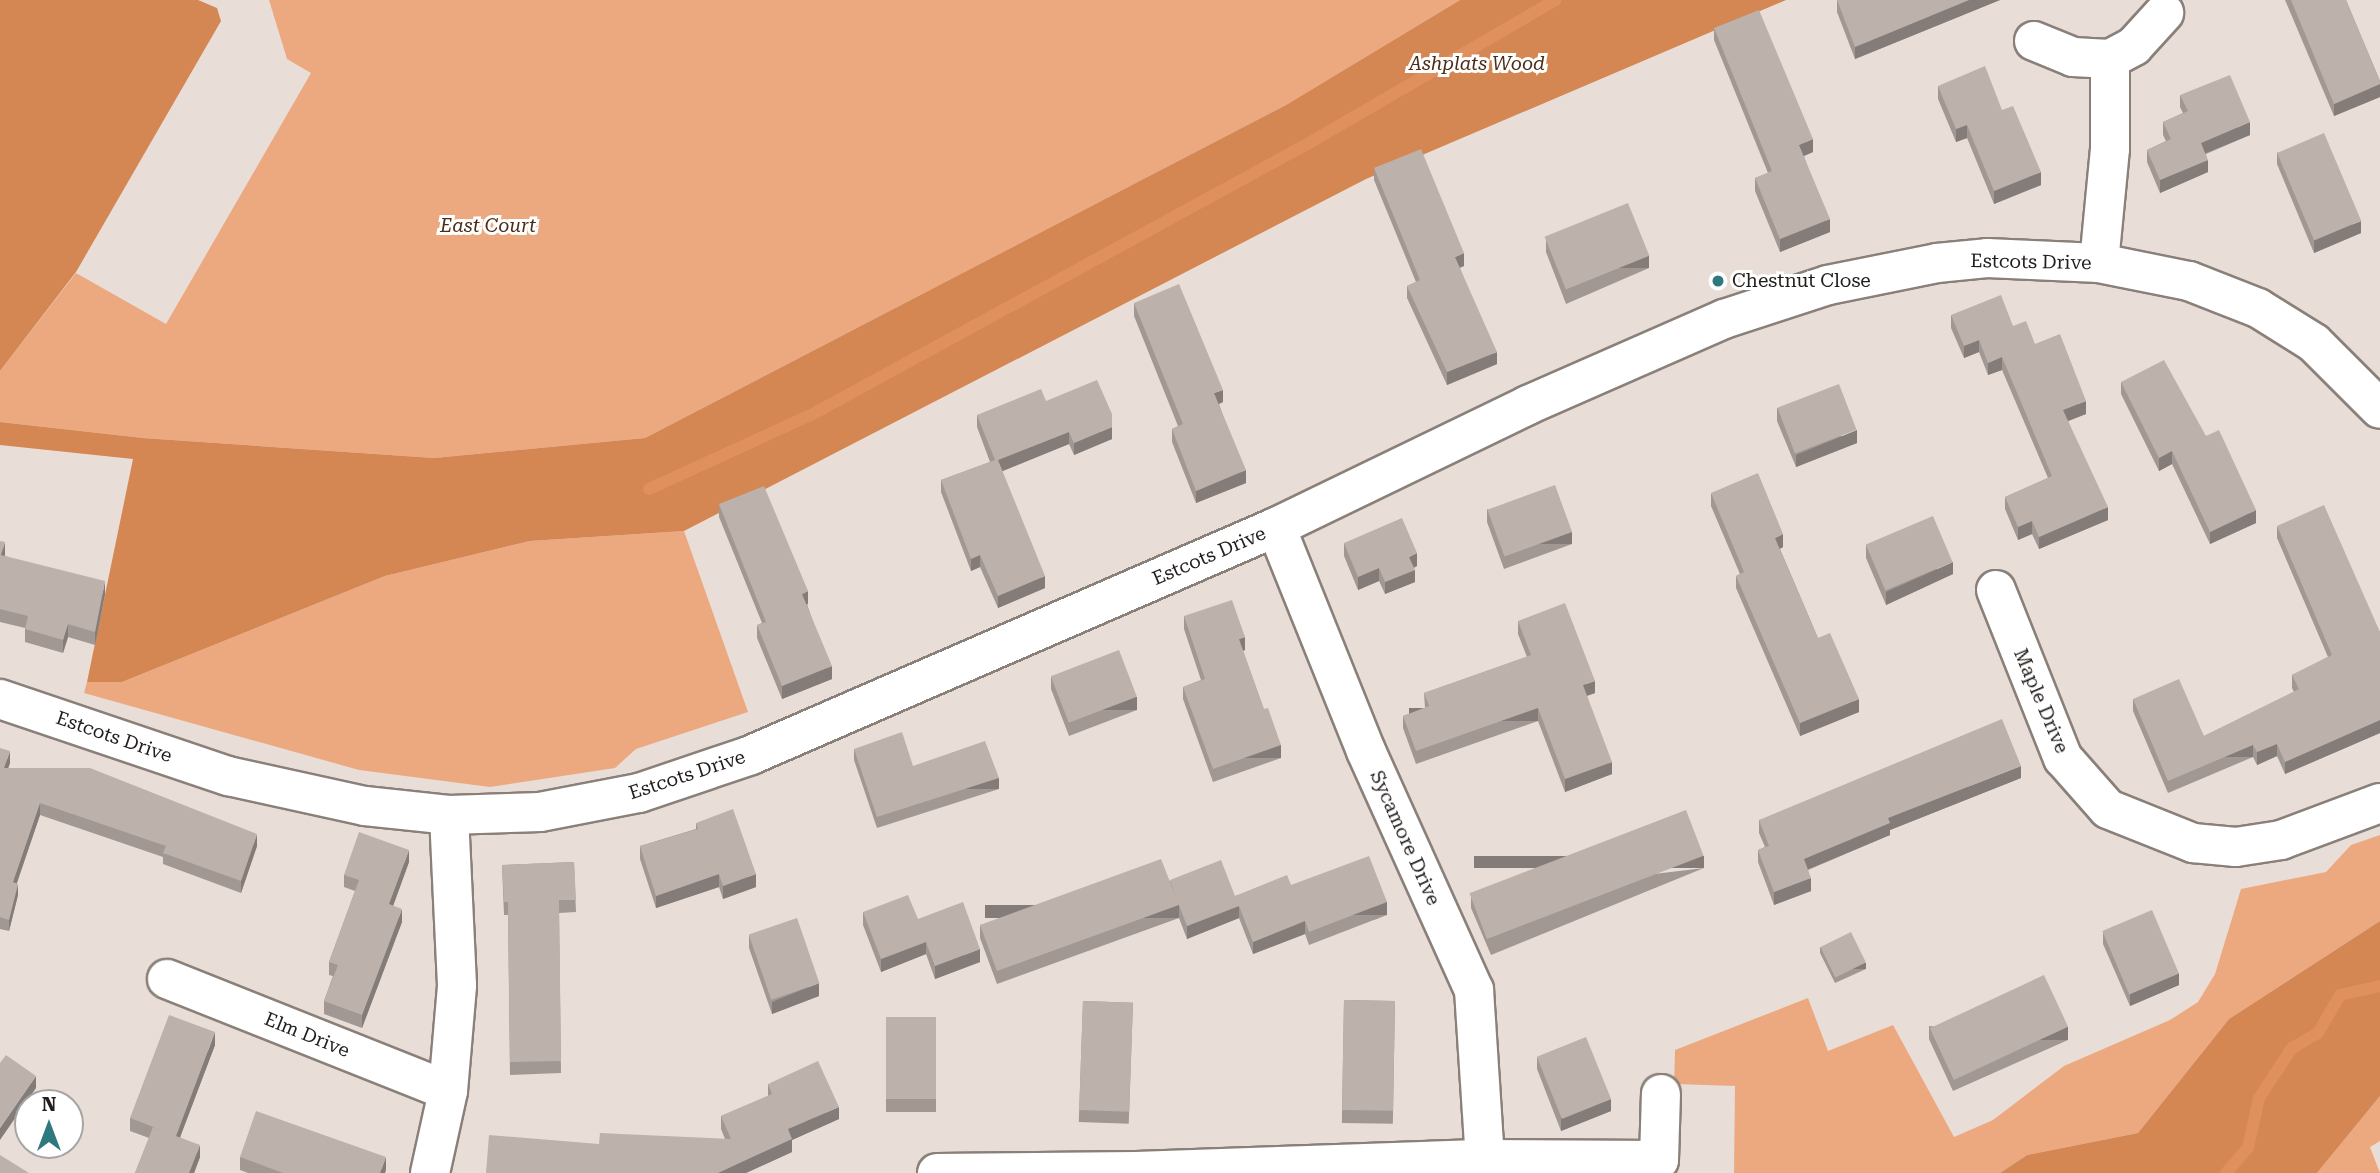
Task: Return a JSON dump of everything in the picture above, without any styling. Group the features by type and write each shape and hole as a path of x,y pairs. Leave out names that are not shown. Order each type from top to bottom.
{"street":[{"path":"2034,41 2073,57 2110,60 2134,46 2164,13"},
{"path":"2099,263 2110,149 2110,60"},
{"name":"Estcots Drive","path":"0,699 228,776 365,806 449,815 540,812 614,798 751,755 1276,527 1724,318 1828,285 1905,267 1987,258 2099,263 2189,281 2258,308 2314,343 2380,409"},
{"name":"Sycamore Drive","path":"1276,527 1366,751 1474,989 1485,1159"},
{"name":"Maple Drive","path":"1996,590 2063,758 2108,809 2193,843 2236,848 2281,840 2380,803"},
{"path":"430,1173 448,1091 457,985 449,815"},
{"name":"Elm Drive","path":"167,979 448,1091"},
{"path":"937,1173 1190,1170 1485,1159 1659,1160 1661,1094"}],"green space":[{"path":"0,0 198,0 217,8 221,21 76,272 0,371"},
{"name":"East Court","path":"269,0 1460,0 1286,105 645,438 434,458 143,438 0,422 0,371 76,273 166,324 311,73 287,59"},
{"name":"Ashplats Wood","path":"1460,0 1786,0 1366,179 684,531 530,541 385,576 122,682 87,682 133,459 0,445 0,422 143,438 434,458 645,438 1286,105"},
{"path":"684,531 748,712 636,749 615,768 490,787 359,770 84,693 87,682 122,682 385,576 530,541"},
{"path":"2380,835 2380,921 2229,1019 2138,1133 2027,1155 2000,1173 1734,1173 1735,1086 1674,1084 1675,1050 1808,998 1828,1051 1893,1025 1954,1137 1993,1120 2064,1066 2170,1020 2198,1002 2215,974 2241,889 2326,872 2351,845"},
{"path":"2380,921 2380,1096 2317,1173 2000,1173 2027,1155 2138,1133 2229,1019"},
{"path":"2380,1096 2380,1141 2370,1147 2380,1173 2317,1173"}],"building":[{"path":"1837,0 1969,0 1855,47"},
{"path":"2291,0 2346,0 2380,84 2334,104"},
{"path":"1759,10 1813,139 1799,145 1830,219 1780,239 1755,178 1772,171 1714,28"},
{"path":"1985,66 2002,110 2013,106 2041,172 1994,191 1967,125 1956,129 1938,86"},
{"path":"2230,75 2250,122 2201,143 2208,160 2160,180 2147,150 2171,139 2163,122 2188,111 2180,95"},
{"path":"2324,133 2361,220 2314,240 2277,153"},
{"path":"1421,149 1464,253 1455,257 1497,352 1447,372 1407,286 1420,280 1374,168"},
{"path":"1628,203 1649,256 1566,290 1545,237"},
{"path":"1179,284 1223,390 1214,393 1246,470 1196,491 1172,429 1183,424 1134,303"},
{"path":"2001,295 2013,326 2026,321 2035,344 2060,334 2086,401 2063,410 2108,507 2039,537 2032,521 2018,527 2005,497 2052,476 2002,357 1988,363 1979,340 1964,346 1951,315"},
{"path":"2164,360 2206,436 2219,430 2256,510 2210,532 2172,451 2159,458 2121,382"},
{"path":"1097,380 1112,414 1112,427 1074,443 1069,432 998,460 1045,576 998,596 980,555 971,559 941,480 995,460 977,415 1041,389 1046,401"},
{"path":"1839,384 1857,430 1795,453 1777,408"},
{"path":"1758,473 1783,534 1775,538 1818,638 1830,633 1859,699 1800,723 1736,576 1744,572 1711,493"},
{"path":"1555,485 1572,532 1504,557 1487,510"},
{"path":"764,486 808,591 802,594 832,666 782,686 757,625 766,622 719,504"},
{"path":"2324,505 2380,632 2380,720 2285,762 2277,744 2257,752 2253,745 2168,781 2133,699 2179,679 2204,736 2299,689 2292,675 2332,655 2277,526"},
{"path":"1933,516 1953,562 1885,591 1866,545"},
{"path":"1402,518 1417,553 1409,557 1415,570 1385,582 1379,568 1358,577 1344,543"},
{"path":"0,541 5,542 1,555 105,581 95,632 68,624 63,640 25,629 28,616 0,609"},
{"path":"1232,600 1245,637 1239,639 1264,709 1268,708 1281,745 1213,769 1183,687 1205,679 1184,616"},
{"path":"1565,603 1595,681 1583,685 1612,762 1565,779 1538,708 1416,751 1403,716 1429,706 1424,693 1531,655 1518,621"},
{"path":"1119,650 1137,697 1069,723 1051,676"},
{"path":"2002,719 2021,766 1888,818 1890,823 1804,859 1811,878 1774,892 1758,850 1769,846 1759,820"},
{"path":"902,732 913,766 985,741 999,778 877,817 854,749"},
{"path":"0,748 10,751 4,768 90,768 257,834 241,881 163,853 166,846 40,803 13,882 18,884 9,920 0,917"},
{"path":"733,809 756,874 723,886 719,874 656,896 640,846 698,829 696,823"},
{"path":"1686,810 1704,856 1487,939 1469,893"},
{"path":"359,832 409,850 389,904 402,909 362,1015 324,1001 338,965 329,962 359,880 344,875"},
{"path":"1369,856 1387,902 1309,932 1305,921 1253,942 1239,906 1187,926 1179,905 997,971 980,925 1161,859 1176,897 1170,880 1221,860 1235,896 1287,875 1291,885"},
{"path":"574,862 576,900 559,900 561,1061 510,1062 508,902 504,902 502,865"},
{"path":"908,895 918,919 963,902 980,949 935,966 926,942 881,959 863,912"},
{"path":"2152,910 2179,974 2129,995 2102,931"},
{"path":"797,918 819,983 771,1000 749,935"},
{"path":"1851,932 1866,963 1835,977 1820,947"},
{"path":"2044,975 2068,1027 1954,1080 1930,1028"},
{"path":"1344,1000 1395,1001 1393,1111 1342,1110"},
{"path":"1083,1001 1133,1003 1129,1112 1079,1110"},
{"path":"169,1015 215,1032 176,1136 200,1145 189,1173 135,1173 153,1127 164,1131 130,1118"},
{"path":"886,1017 936,1017 936,1099 886,1099"},
{"path":"1586,1037 1611,1099 1562,1119 1537,1057"},
{"path":"6,1055 36,1076 27,1089 14,1089 14,1108 0,1128 0,1063"},
{"path":"818,1061 839,1107 788,1129 792,1139 718,1173 486,1173 489,1135 599,1144 600,1133 731,1139 721,1116 772,1094 768,1084"},
{"path":"256,1111 386,1157 380,1173 283,1173 240,1157"},
{"path":"0,1155 29,1173 0,1173"}],"waterway":[{"path":"649,489 811,415 1309,143 1556,0"},
{"path":"2226,1173 2248,1148 2259,1098 2292,1048 2318,1033 2340,995 2380,986"}],"place":[{"name":"Chestnut Close","path":"1718,281"}]}
